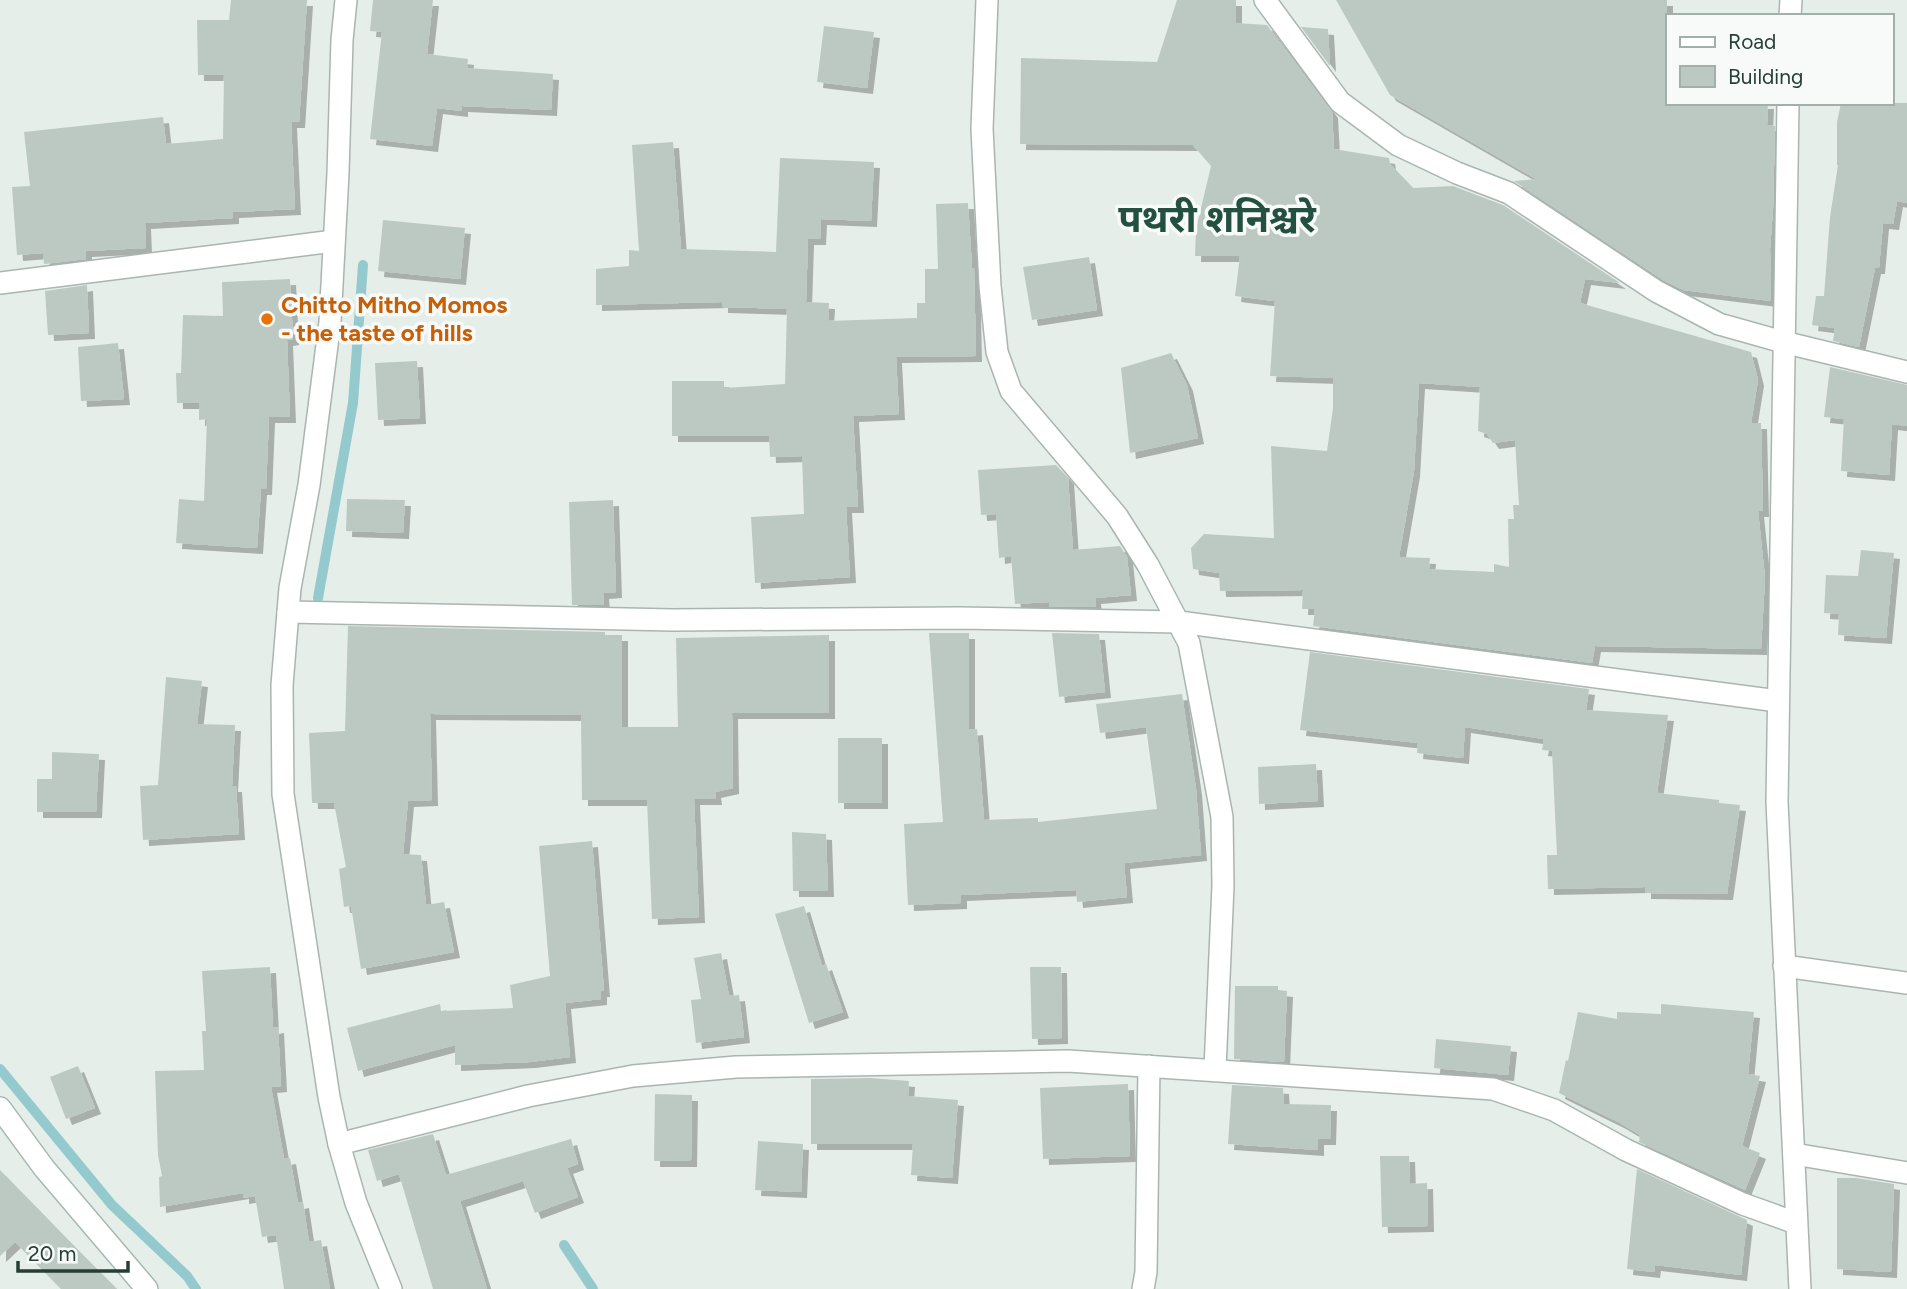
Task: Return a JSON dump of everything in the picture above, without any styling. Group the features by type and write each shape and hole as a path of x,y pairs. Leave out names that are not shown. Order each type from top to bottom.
{"street":[{"path":"346,0 330,322 309,485 290,588 282,685 283,794 327,1084 339,1144 356,1203 391,1289"},
{"path":"987,0 982,129 990,286 997,352 1011,391 1117,516 1148,565 1189,643 1222,817 1223,886 1215,1069"},
{"path":"1265,0 1340,102 1398,145 1457,173 1509,193 1656,291 1719,324 1907,372"},
{"path":"1788,105 1777,802 1800,1289"},
{"path":"0,283 334,242"},
{"path":"288,612 673,620 960,618 1178,622 1778,701"},
{"path":"1784,966 1907,983"},
{"path":"339,1144 528,1096 633,1076 736,1067 1068,1061 1493,1089 1554,1110 1626,1150 1743,1204 1796,1223"},
{"path":"1143,1289 1146,1272 1149,1066"},
{"path":"0,1108 44,1168 147,1289"},
{"path":"1794,1154 1907,1173"}],"building":[{"path":"231,0 307,0 299,122 291,122 295,209 233,212 233,218 145,223 146,248 86,251 86,259 44,264 43,253 17,255 12,187 30,186 24,132 163,117 166,144 223,139 224,75 198,75 197,20 229,20"},
{"path":"373,0 433,0 427,54 468,59 467,68 553,74 551,110 462,106 462,111 437,108 432,146 370,139 382,32 370,31"},
{"path":"1177,0 1236,0 1236,23 1267,25 1332,112 1334,149 1389,158 1390,164 1413,188 1453,186 1503,205 1620,283 1585,279 1580,303 1751,352 1758,380 1751,423 1761,423 1763,511 1758,511 1765,578 1761,649 1595,646 1592,663 1313,626 1315,609 1302,609 1303,590 1220,591 1219,573 1193,569 1191,548 1204,534 1274,538 1271,446 1327,451 1333,408 1333,378 1270,376 1275,301 1235,296 1240,256 1195,256 1196,229 1211,166 1193,145 1020,144 1021,58 1157,62","holes":["1419,383 1480,387 1478,431 1487,434 1493,443 1515,440 1519,505 1513,505 1514,519 1508,519 1509,567 1494,564 1494,572 1429,569 1430,558 1399,557 1414,471"]},
{"path":"1336,0 1667,0 1666,105 1768,105 1767,125 1775,126 1770,249 1771,301 1683,290 1663,280 1514,181 1536,179 1390,95"},
{"path":"824,26 874,32 867,88 817,82"},
{"path":"1301,27 1328,29 1330,66"},
{"path":"1907,103 1907,203 1897,201 1893,224 1883,223 1879,268 1875,268 1859,347 1833,341 1835,328 1812,325 1816,296 1824,296 1830,217 1838,165 1837,122 1841,105"},
{"path":"673,142 681,249 776,252 780,158 874,162 871,221 821,219 820,239 808,239 806,302 829,303 828,321 917,318 917,303 925,303 925,269 938,269 936,204 968,203 974,268 976,356 896,357 899,414 853,416 858,507 846,507 850,577 755,583 751,517 804,514 802,456 770,457 769,436 672,436 672,381 724,381 724,388 785,384 787,309 722,307 722,302 596,305 596,269 629,266 629,250 639,251 632,145"},
{"path":"383,220 465,228 460,279 378,271"},
{"path":"1089,257 1097,310 1032,320 1023,267"},
{"path":"290,279 293,339 287,340 290,417 269,417 266,489 261,489 257,548 176,543 179,499 204,501 207,419 199,420 199,403 177,403 176,373 181,373 183,315 223,316 222,282"},
{"path":"87,285 89,333 48,335 45,291"},
{"path":"118,343 124,399 81,401 78,347"},
{"path":"1171,353 1187,385 1198,438 1130,453 1121,368"},
{"path":"417,361 420,418 378,420 375,363"},
{"path":"1830,367 1907,385 1907,426 1892,424 1889,475 1841,471 1844,419 1824,417"},
{"path":"1056,465 1068,478 1073,550 1120,546 1127,557 1131,595 1095,598 1096,607 1049,607 1049,602 1015,604 1011,556 999,558 996,514 981,515 978,470"},
{"path":"347,499 405,500 403,533 346,531"},
{"path":"613,500 616,592 603,593 604,605 572,605 569,502"},
{"path":"1861,550 1894,553 1886,638 1838,635 1839,614 1824,613 1826,575 1858,576"},
{"path":"348,626 605,632 605,635 622,635 622,727 678,727 676,638 829,635 829,713 732,713 733,788 715,792 716,799 694,799 699,917 652,919 647,800 582,800 581,715 430,714 432,800 408,801 403,854 421,855 426,905 444,902 454,952 361,969 351,906 344,907 339,869 346,867 334,803 312,803 309,733 345,731"},
{"path":"929,633 969,633 969,730 977,729 984,820 1038,818 1038,822 1157,809 1146,727 1100,733 1096,704 1182,694 1196,789 1201,855 1124,863 1127,897 1077,902 1076,890 961,895 961,903 908,905 904,824 943,822"},
{"path":"1052,633 1099,634 1105,692 1059,697"},
{"path":"1310,652 1589,689 1586,710 1668,715 1657,793 1740,805 1727,894 1645,893 1645,887 1548,889 1547,855 1557,855 1552,751 1542,750 1544,739 1465,727 1463,758 1417,753 1418,743 1300,730"},
{"path":"166,677 202,681 197,724 235,725 232,786 236,786 239,834 143,840 140,786 158,785"},
{"path":"838,738 882,738 882,803 838,803"},
{"path":"52,752 99,754 96,812 37,812 37,779 52,779"},
{"path":"1316,764 1318,801 1259,804 1258,767"},
{"path":"792,832 826,834 828,891 793,891"},
{"path":"592,841 604,991 601,991 601,999 565,1003 570,1057 530,1062 455,1065 455,1045 358,1071 347,1028 440,1004 441,1011 513,1008 510,985 550,976 539,846"},
{"path":"804,906 822,966 826,964 843,1012 809,1023 775,914"},
{"path":"721,953 729,996 739,995 744,1037 696,1043 691,1000 701,999 694,958"},
{"path":"270,967 273,1028 278,1027 281,1086 271,1087 284,1159 290,1158 298,1203 303,1202 309,1242 321,1240 330,1289 284,1289 276,1235 262,1237 255,1196 243,1198 243,1193 160,1207 159,1177 162,1176 158,1155 155,1071 204,1070 202,1031 206,1031 202,971"},
{"path":"1030,967 1061,967 1062,1038 1032,1039"},
{"path":"1235,986 1278,986 1278,990 1287,991 1284,1062 1234,1059"},
{"path":"1661,1004 1754,1012 1748,1074 1760,1076 1742,1146 1760,1153 1745,1190 1639,1142 1640,1135 1559,1093 1578,1012 1617,1019 1617,1012 1661,1014"},
{"path":"1436,1039 1511,1046 1508,1075 1434,1068"},
{"path":"78,1066 95,1108 66,1119 50,1077"},
{"path":"870,1078 909,1081 908,1096 958,1100 952,1178 911,1175 913,1144 811,1144 811,1079"},
{"path":"1128,1084 1130,1156 1043,1159 1040,1088"},
{"path":"1232,1085 1283,1088 1284,1104 1331,1105 1330,1139 1318,1139 1318,1150 1228,1144"},
{"path":"655,1094 692,1095 691,1161 654,1161"},
{"path":"433,1134 446,1175 571,1139 578,1164 567,1168 578,1197 535,1213 523,1181 460,1201 487,1289 433,1289 399,1174 377,1181 368,1150"},
{"path":"758,1141 803,1144 801,1192 755,1190"},
{"path":"1380,1156 1409,1156 1410,1184 1427,1183 1428,1226 1382,1227"},
{"path":"1637,1169 1747,1220 1741,1275 1655,1265 1654,1272 1627,1269"},
{"path":"0,1170 117,1289 61,1289 15,1242 0,1256"},
{"path":"1837,1178 1894,1184 1891,1272 1837,1269"}],"waterway":[{"path":"318,598 353,403 363,265"},
{"path":"0,1069 112,1205 187,1276 196,1289"},
{"path":"564,1245 593,1289"}],"place":[{"name":"Chitto Mitho Momos - the taste of hills","path":"267,319"}],"district":[{"name":"पथरी शनिश्चरे","path":"1217,219"}]}
